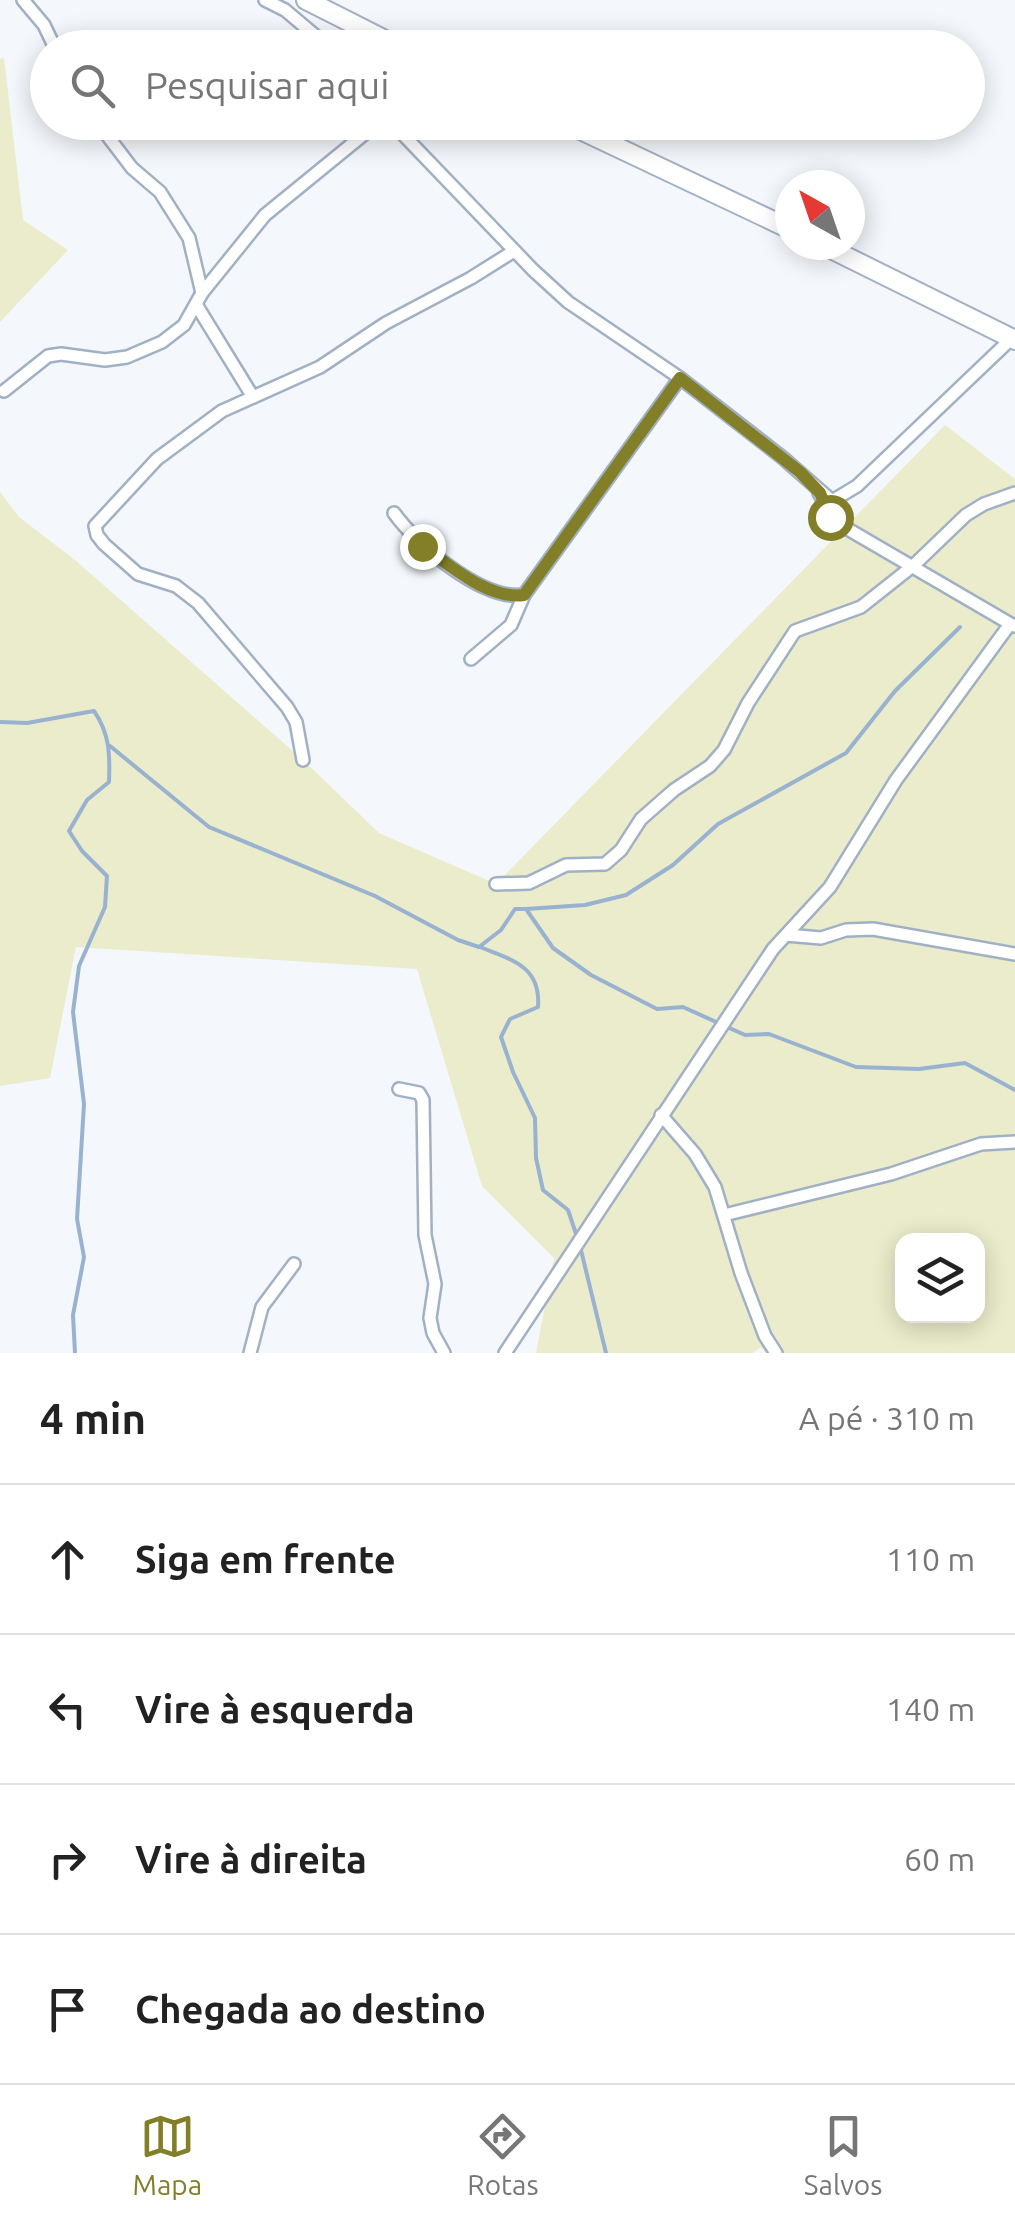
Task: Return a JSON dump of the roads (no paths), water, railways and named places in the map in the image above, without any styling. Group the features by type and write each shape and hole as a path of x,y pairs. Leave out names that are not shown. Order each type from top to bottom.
{"main road":[{"path":"306,0 366,30"},
{"path":"602,140 775,223"},
{"path":"851,260 1011,345"}],"street":[{"path":"23,0 46,30"},
{"path":"265,0 285,10 309,30"},
{"path":"111,140 132,168 160,192 190,238 202,293"},
{"path":"4,391 48,356 105,360 162,342 184,325 202,293 265,215 356,140"},
{"path":"408,140 568,302 680,378 832,501 844,496 1011,345"},
{"path":"303,760 296,722 287,708 198,603 176,586 138,574 96,535 95,526 158,459 222,411 320,367 386,323 514,251"},
{"path":"196,306 252,396"},
{"path":"472,659 512,625 524,595 680,378"},
{"path":"505,1353 661,1115 786,935 830,887 896,780 1013,625 834,521 820,493"},
{"path":"496,884 529,883 566,865 605,864 622,850 641,819 710,766 724,750 795,631 861,607 914,565 966,515 1015,493"},
{"path":"394,513 422,546 470,579 495,591 524,595"},
{"path":"786,935 821,938 846,930 873,929 1015,954"},
{"path":"399,1088 412,1090 423,1100 421,1171 425,1235 435,1284 430,1318 444,1353"},
{"path":"661,1115 695,1154 715,1186 765,1336 776,1353"},
{"path":"724,1215 891,1174 981,1144 1015,1142"},
{"path":"250,1353 262,1306 294,1264"}],"waterway":[{"path":"526,909 585,905 626,895 673,865 718,824 846,753 895,691 960,627"},
{"path":"0,722 27,723 94,711 108,745 109,782 87,800 69,831 107,876 105,907 79,966 73,1012 84,1104 77,1219 84,1257 73,1315 75,1353"},
{"path":"110,746 209,827 375,896 458,940 479,947 501,930 515,909 526,909 553,948 591,975 657,1009 683,1007 745,1035 769,1034 856,1067 919,1069 965,1063 1015,1090"},
{"path":"480,947 522,966 535,982 538,1007 510,1019 501,1037 535,1118 536,1158 543,1190 568,1210 577,1237"},
{"path":"580,1246 606,1353"}]}
